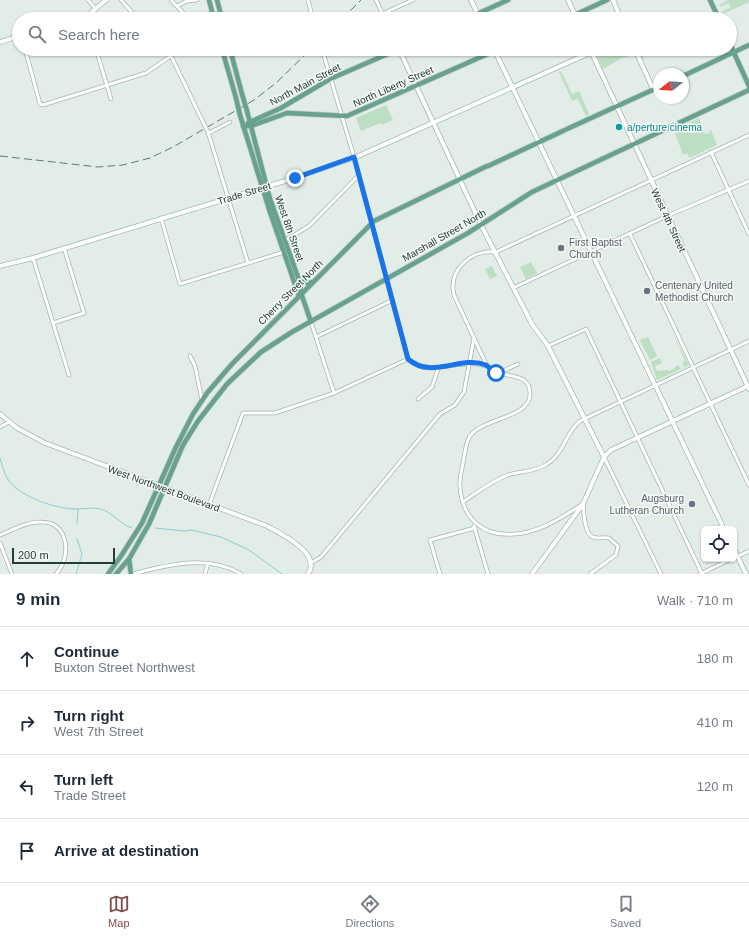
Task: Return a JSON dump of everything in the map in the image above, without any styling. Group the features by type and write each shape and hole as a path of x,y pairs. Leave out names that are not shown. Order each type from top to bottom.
{"main road":[{"path":"93,12 106,0"},
{"path":"209,0 212,12"},
{"path":"217,0 220,12"},
{"path":"471,0 477,12"},
{"path":"486,12 508,0"},
{"path":"568,0 574,12"},
{"path":"585,12 607,0"},
{"path":"612,0 618,12"},
{"path":"710,0 716,12"},
{"path":"0,42 12,38"},
{"path":"737,51 749,45"},
{"path":"224,56 243,126 265,187"},
{"path":"232,56 265,187"},
{"name":"North Main Street","path":"243,126 290,103 330,79 383,56"},
{"path":"402,56 432,123 513,288 532,324 548,346 604,457"},
{"name":"North Liberty Street","path":"250,123 281,114 349,115 482,56"},
{"path":"499,56 512,88 723,526"},
{"name":"Trade Street","path":"0,266 33,258 265,187 354,157 512,88 579,56"},
{"name":"West 4th Street","path":"594,56 650,180 748,387"},
{"path":"638,56 653,89"},
{"path":"689,73 726,56"},
{"path":"736,56 749,86"},
{"name":"Cherry Street North","path":"108,574 142,523 181,435 202,400 232,364 372,223 487,166 653,89"},
{"name":"Marshall Street North","path":"116,574 128,559 149,524 188,437 220,391 261,352 310,322 482,225 520,199 556,180 749,90"},
{"path":"290,103 290,108 294,113"},
{"name":"West 8th Street","path":"265,187 284,241 300,280 300,295"},
{"name":"West 8th Street","path":"265,187 284,252 310,322"},
{"path":"300,280 307,283 313,282"},
{"path":"532,574 583,504 604,457 611,450 748,387"},
{"name":"West Northwest Boulevard","path":"0,414 9,422 45,443 266,526 284,535 306,553 311,563"},
{"path":"128,559 132,574"},
{"path":"737,562 746,574"},
{"path":"308,574 311,570 311,563"}],"street":[{"path":"88,0 96,9"},
{"path":"121,0 132,12"},
{"path":"172,0 183,12"},
{"path":"177,6 187,1 197,0"},
{"path":"308,0 311,12"},
{"path":"376,0 381,12"},
{"path":"386,12 413,0"},
{"path":"27,56 41,105 108,86 146,73 171,56 209,133 248,263"},
{"path":"98,56 111,99"},
{"path":"324,56 354,157 408,359 420,366 438,368 468,364 487,366"},
{"path":"209,133 230,122"},
{"path":"488,574 474,523 463,502 460,483 470,437 480,428 523,409 530,400 530,389 525,381 514,375 501,374 492,371 487,366 453,290 454,281 458,270 466,260 474,255 496,252 749,135"},
{"path":"711,152 749,234"},
{"path":"284,241 309,226 358,175"},
{"path":"513,288 667,216 749,181"},
{"path":"161,218 180,284 284,252"},
{"path":"630,234 749,485"},
{"path":"53,323 84,313 64,248"},
{"path":"33,258 69,374"},
{"path":"316,337 393,300"},
{"name":"West 8th Street","path":"310,322 334,393"},
{"path":"548,346 586,329 701,574 726,562"},
{"path":"311,563 321,557 440,414 458,402 465,388 468,364 474,338"},
{"path":"463,502 483,487 498,479 546,465 560,452 578,422 749,341"},
{"path":"190,356 195,366 202,400"},
{"path":"209,504 243,413 275,413 334,393 408,359"},
{"path":"501,374 503,371 518,364"},
{"path":"418,400 432,387 438,368"},
{"path":"0,427 9,422"},
{"path":"604,457 661,574"},
{"path":"474,523 496,534 508,535 527,533 549,524 583,504 586,524 590,536 593,538 609,538 618,546 616,555 590,574"},
{"path":"0,535 33,522 48,522 55,525 63,536 67,553 65,561 56,574"},
{"path":"440,574 430,540 475,528"},
{"path":"0,543 12,574"},
{"path":"737,557 749,551"},
{"path":"205,574 208,563"},
{"path":"132,574 168,565 208,563 241,574"}],"green space":[{"path":"728,0 749,0 749,2 727,12 722,11 731,7 729,3 720,7 719,5"},
{"path":"597,56 630,56 622,58 603,69"},
{"path":"561,71 572,94 579,91 589,114 586,116 578,99 572,101 559,72"},
{"path":"386,105 393,120 382,125 380,123 361,131 356,118"},
{"path":"699,118 705,134 710,133 709,130 711,130 717,145 689,158 687,153 683,155 674,130"},
{"path":"531,262 537,273 526,279 520,267"},
{"path":"492,266 497,276 490,279 485,269"},
{"path":"673,334 689,365 684,367 682,363 685,361"},
{"path":"648,337 657,356 650,360 640,340"},
{"path":"660,358 662,363 655,366 657,371 670,371 678,365 681,369 657,380 651,362"}],"waterway":[{"path":"0,458 4,472 9,481 30,497 59,507 100,509 132,528"},
{"path":"77,524 78,509"},
{"path":"155,528 184,531 191,530 221,537 249,550 282,574"},
{"path":"76,574 82,554 77,539"}],"railway":[{"path":"349,12 361,0"},
{"path":"0,156 98,167 123,165 150,158 173,147 254,100 276,83 304,56"}],"place":[{"name":"a/perture cinema","path":"619,127"},
{"name":"First Baptist Church","path":"561,248"},
{"name":"Centenary United Methodist Church","path":"647,291"},
{"name":"Augsburg Lutheran Church","path":"692,504"}],"route":[{"path":"295,178 354,157 408,359 413,363 427,368 468,364 487,366 496,373"}]}
